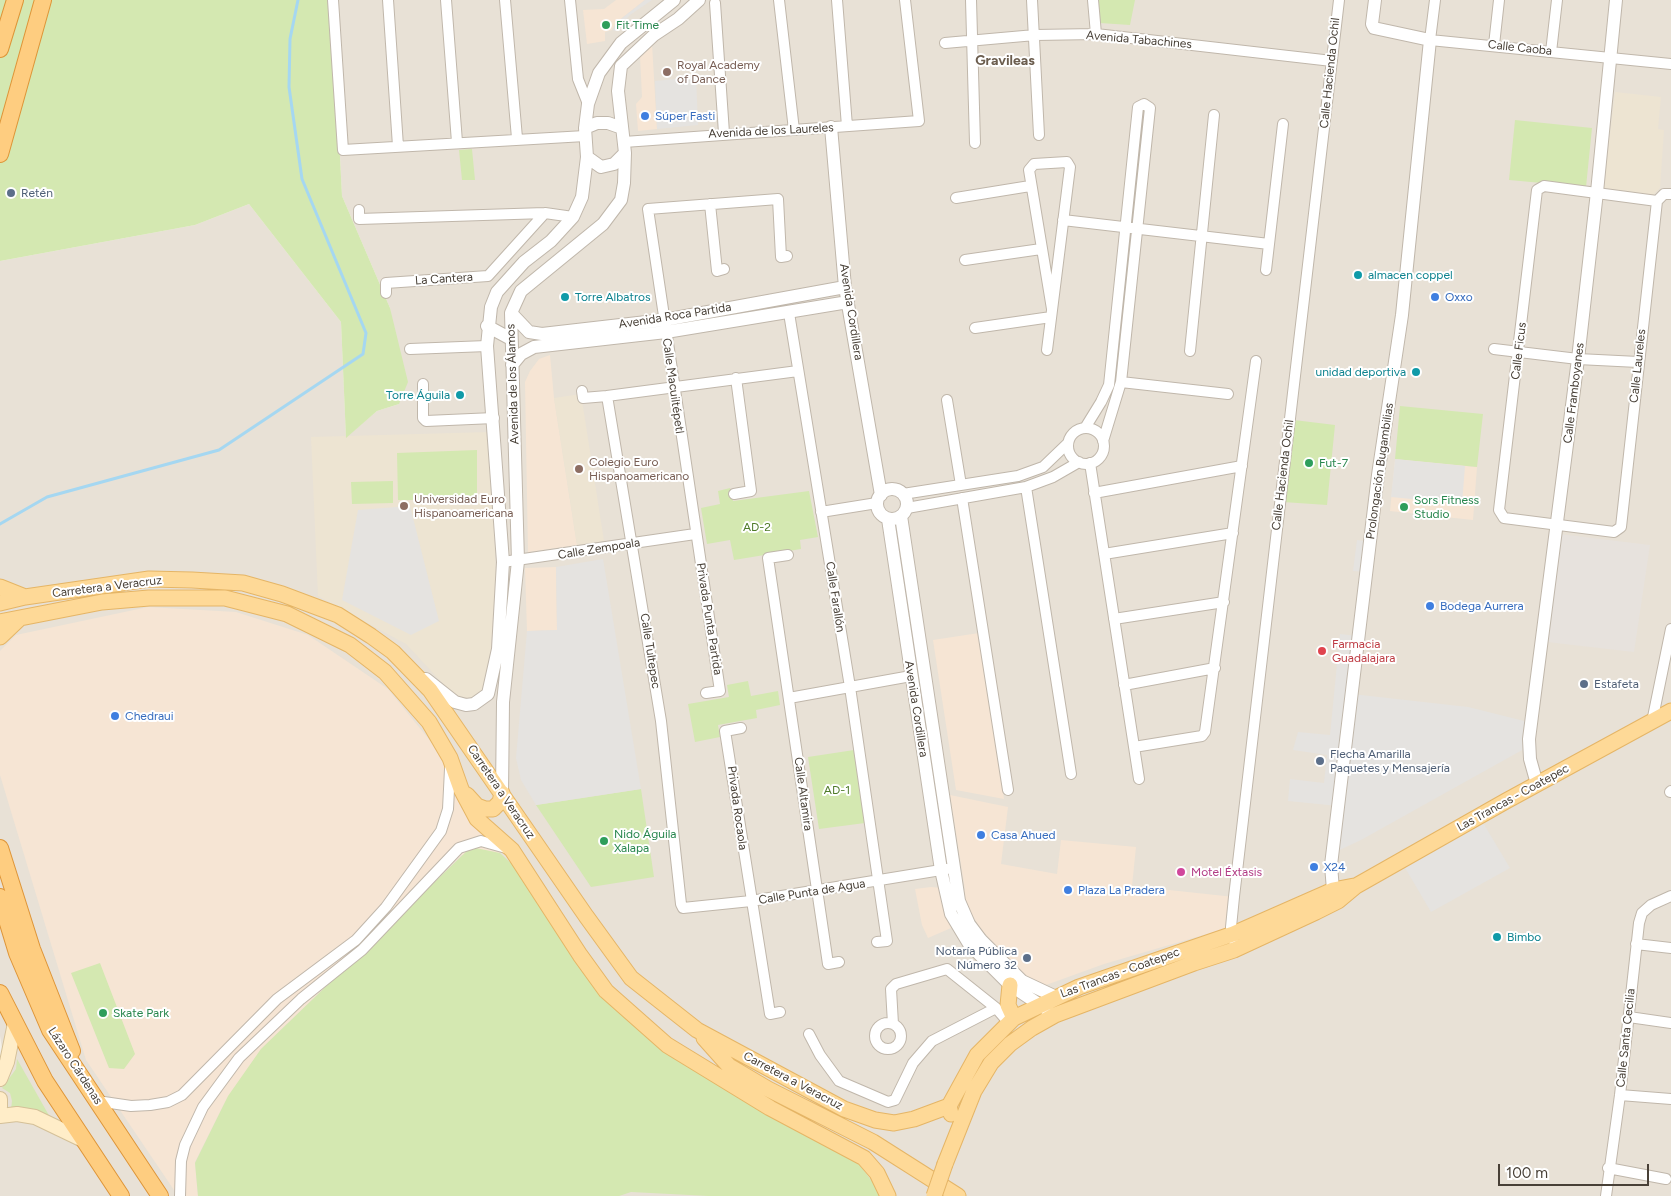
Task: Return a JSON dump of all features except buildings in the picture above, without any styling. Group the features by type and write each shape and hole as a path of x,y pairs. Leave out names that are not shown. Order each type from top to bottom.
{"highway":[{"path":"0,49 15,0"},
{"path":"0,154 43,0"},
{"path":"0,848 32,949 84,1081"},
{"name":"Lázaro Cárdenas","path":"0,897 17,953 50,1030 160,1196"},
{"path":"0,993 45,1081 121,1196"}],"main road":[{"name":"Carretera a Veracruz","path":"0,603 25,597 149,579 243,583 282,594 338,615 379,642 416,674 442,706 631,978 697,1030 844,1109 875,1120 894,1123 914,1119 949,1106"},
{"path":"0,588 25,597"},
{"name":"Carretera a Veracruz","path":"0,622 102,602 149,598 225,598 287,614 350,644 385,672 409,697 429,722 450,758 461,789 477,819 512,850 580,956 606,991 667,1045 711,1074 864,1158 876,1173 888,1196"},
{"path":"0,637 20,618"},
{"path":"350,644 357,634 379,642"},
{"name":"Las Trancas - Coatepec","path":"949,1106 978,1055 1012,1021 1040,1004 1079,987 1233,934 1356,886 1671,711"},
{"path":"461,789 477,806 485,809 493,809 500,802 502,793"},
{"path":"534,883 555,908 561,911 567,910 570,906 571,894"},
{"name":"Las Trancas - Coatepec","path":"934,1196 956,1133 974,1091 991,1063 1010,1044 1055,1015 1234,950 1336,895"},
{"path":"1010,986 1008,1005 1012,1021"},
{"path":"0,1079 7,1062 15,1023"},
{"path":"697,1030 729,1066 768,1089 873,1142 958,1196"},
{"path":"978,1055 986,1064 991,1063"},
{"path":"711,1074 768,1089"},
{"path":"0,1099 0,1108"},
{"path":"949,1106 956,1133"},
{"path":"0,1116 17,1114 35,1117 84,1141"}],"street":[{"path":"333,0 343,150 585,132 597,123 608,122 622,128"},
{"path":"388,0 398,146"},
{"path":"446,0 457,142"},
{"path":"505,0 518,138"},
{"path":"570,0 578,79 588,104"},
{"name":"Avenida de los Álamos","path":"416,674 455,702 466,705 474,704 488,694 498,649 503,562 494,418 487,346 487,326 491,307 497,292 524,262 551,241 573,217 582,196 588,157 585,132 588,104 599,73 621,43 674,0"},
{"name":"Avenida de los Álamos","path":"502,793 501,733 518,561 511,313 521,291 602,224 620,200 624,183 624,147 618,91 621,66 654,35 678,19 699,0"},
{"path":"779,0 794,130"},
{"path":"837,0 847,126"},
{"name":"Avenida de los Laureles","path":"624,147 724,133 919,121 905,0"},
{"path":"971,0 974,41 975,143"},
{"path":"1032,0 1039,135"},
{"path":"1093,0 1096,34"},
{"name":"Calle Hacienda Ochil","path":"1234,950 1234,897 1339,0"},
{"name":"Calle Caoba","path":"1375,0 1372,24 1378,30 1430,40 1671,64"},
{"path":"1430,40 1435,0"},
{"path":"1494,45 1499,0"},
{"path":"1551,52 1557,0"},
{"name":"Calle Framboyanes","path":"1537,784 1530,759 1528,739 1558,525 1598,192 1609,58 1616,0"},
{"path":"715,2 724,133"},
{"name":"Avenida Tabachines","path":"945,43 1035,36 1096,34 1332,60"},
{"name":"Prolongación Bugambilias","path":"1336,895 1331,865 1378,475 1402,315 1430,40"},
{"path":"1068,443 1070,455 1079,462 1090,463 1102,453 1103,441 1121,382 1150,108 1144,104 1138,107 1109,385 1085,428"},
{"path":"1190,351 1214,115"},
{"path":"1266,270 1283,124"},
{"name":"Avenida Cordillera","path":"830,127 845,288 879,499"},
{"path":"588,157 601,167 614,164 624,147"},
{"path":"1047,350 1052,313 1069,164 1067,162 1031,166 1029,170 1030,186 1052,313"},
{"path":"956,198 1030,186"},
{"name":"Calle Ficus","path":"1558,525 1504,518 1500,515 1499,510 1537,190 1540,187 1598,192"},
{"path":"1598,192 1664,196"},
{"name":"Calle Laureles","path":"1558,525 1614,532 1618,531 1621,527 1638,362 1664,196"},
{"path":"724,269 717,271 710,204 778,199 781,257 787,256"},
{"name":"Calle Macuiltépetl","path":"695,534 648,210 710,204"},
{"path":"359,210 359,219 545,212 573,217"},
{"name":"La Cantera","path":"386,293 386,283 488,276 545,212"},
{"path":"1062,220 1269,244"},
{"path":"965,260 1041,249"},
{"name":"Avenida Roca Partida","path":"512,364 521,354 534,346 665,326 845,288"},
{"name":"Avenida Roca Partida","path":"511,313 529,332 542,334 665,326 789,313 848,302"},
{"name":"Calle Farallón","path":"789,313 850,687 878,881 886,941 877,942"},
{"path":"975,328 1052,313"},
{"path":"487,326 512,339"},
{"path":"1113,343 1125,344"},
{"path":"410,349 487,346"},
{"path":"1494,348 1519,353 1578,359 1638,362"},
{"path":"1134,747 1202,736 1206,732 1256,361"},
{"path":"582,391 583,398 607,396 798,371"},
{"path":"734,494 751,491 736,378"},
{"path":"1121,382 1228,394"},
{"path":"423,384 423,418 426,421 494,418"},
{"name":"Calle Tultepec","path":"607,396 661,721 681,904 684,908"},
{"path":"947,400 961,485"},
{"path":"821,512 879,499 890,490 903,494 1018,476 1043,467 1068,443 1074,432 1085,428 1096,431 1103,441"},
{"path":"879,499 880,513 888,519 904,512 962,498 1026,487 1053,477 1079,462"},
{"path":"1090,463 1139,779"},
{"path":"1094,493 1242,466"},
{"path":"990,480 991,493"},
{"path":"1026,487 1071,774"},
{"path":"903,494 904,512"},
{"path":"962,498 1008,790"},
{"name":"Avenida Cordillera","path":"904,512 951,914 969,944 1010,986 1055,1015"},
{"name":"Avenida Cordillera","path":"888,519 911,676 947,869 969,924 981,940 1022,982 1056,997"},
{"name":"Calle Zempoala","path":"503,562 695,534"},
{"name":"Privada Punta Partida","path":"695,534 720,691 706,693"},
{"path":"1104,554 1233,534"},
{"name":"Calle Altamira","path":"788,555 768,558 828,964 839,962"},
{"path":"502,587 516,587"},
{"path":"1114,619 1224,602"},
{"path":"1652,722 1671,630"},
{"path":"1124,684 1214,668"},
{"path":"789,698 911,676"},
{"name":"Privada Rocaola","path":"741,728 726,731 751,901"},
{"path":"97,1100 131,1106 150,1105 168,1102 182,1095 277,999 356,940 386,907 441,831 451,792 450,758"},
{"path":"180,1196 181,1161 185,1145 203,1107 239,1058 301,998 362,950 459,848 481,841 512,850"},
{"name":"Calle Punta de Agua","path":"684,908 751,901 947,869"},
{"name":"Calle Santa Cecilia","path":"1606,1196 1608,1168 1620,1095 1636,944 1642,913 1651,905 1671,896"},
{"path":"751,901 770,1014 780,1012"},
{"path":"1636,944 1671,948"},
{"path":"893,1024 891,989 896,984 947,969 1012,1021"},
{"path":"809,1034 820,1055 839,1081 888,1102 895,1100 913,1063 932,1041 996,1008"},
{"path":"1629,1017 1671,1023"},
{"path":"1620,1095 1671,1099"},
{"path":"1608,1168 1666,1179"}],"shaded area":[{"path":"332,0 1671,0 1671,1196 0,1196 0,1067 4,1061 0,1036 0,261 195,225 249,204 341,322 346,437 377,411 399,404 390,308 342,196"},
{"path":"616,0 645,0 617,22 612,30 605,32 605,41 587,44 583,10 604,9"},
{"path":"645,0 652,0 630,15 616,31 612,30 617,22"},
{"path":"652,44 657,129 638,131 636,104 642,97 640,56"},
{"path":"696,77 698,125 657,129 655,81"},
{"path":"1615,92 1661,97 1658,129 1664,130 1660,188 1651,197 1603,192"},
{"path":"550,355 554,398 577,545 528,552 525,382 539,359"},
{"name":"Colegio Euro Hispanoamericano","path":"581,394 604,541 577,545 554,398"},
{"name":"Universidad Euro Hispanoamericana","path":"490,432 496,576 489,674 484,693 467,701 457,699 406,644 318,596 311,437"},
{"path":"1395,459 1477,467 1473,520 1390,511"},
{"path":"1395,459 1465,466 1462,504 1391,497"},
{"path":"410,506 439,621 411,635 342,600 358,510"},
{"path":"1559,534 1650,545 1634,652 1547,642"},
{"path":"1357,540 1370,542 1366,572 1353,571"},
{"path":"603,559 641,789 536,805 521,780 516,758 527,631 557,630 556,567"},
{"path":"556,567 557,630 527,631 525,568"},
{"path":"148,607 236,612 308,635 388,689 432,743 500,853 462,855 261,1049 224,1104 195,1162 198,1196 178,1196 86,1060 0,775 0,651 16,635"},
{"path":"979,633 1004,799 956,790 933,640"},
{"path":"1340,634 1358,636 1352,694 1468,707 1528,722 1524,749 1361,840 1333,853 1338,806 1288,801 1290,779 1324,783 1327,755 1293,750 1298,732 1330,735"},
{"name":"Plaza La Pradera","path":"950,795 1008,807 1001,864 1057,874 1061,840 1136,847 1132,886 1234,897 1231,927 1104,964 1046,985 1031,981 981,930 974,918 928,938 922,925 915,889 931,887 965,890"},
{"path":"1482,821 1510,868 1431,912 1404,866"}],"green space":[{"path":"0,0 332,0 342,196 390,308 408,382 399,404 377,411 346,438 341,322 249,204 195,225 0,261"},
{"path":"1098,0 1135,0 1130,25 1100,23"},
{"path":"1515,120 1592,128 1586,187 1509,180"},
{"path":"472,149 475,180 462,180 459,150"},
{"path":"1400,406 1483,414 1477,467 1395,459"},
{"name":"Fut-7","path":"1294,420 1335,425 1327,505 1283,502"},
{"path":"477,450 477,500 398,500 397,453"},
{"path":"393,481 393,503 352,504 351,482"},
{"name":"AD-2","path":"730,488 733,501 809,491 818,537 800,540 801,549 734,560 730,540 707,544 701,508 720,504 718,491"},
{"path":"748,681 751,696 778,691 780,705 756,710 757,718 718,725 720,737 695,742 688,704 729,697 727,685"},
{"name":"AD-1","path":"854,750 865,823 819,829 808,757"},
{"name":"Nido Águila Xalapa","path":"641,789 654,877 591,887 536,805"},
{"path":"471,847 500,853 517,869 636,1023 856,1160 883,1196 709,1196 631,1192 619,1196 198,1196 195,1163 228,1096 261,1049"},
{"name":"Skate Park","path":"100,963 135,1054 124,1069 109,1068 71,973"},
{"path":"17,1059 51,1119 11,1109 10,1093 2,1088 16,1069"}],"waterway":[{"path":"0,524 47,497 219,450 363,354 366,333 302,179 289,87 290,39 298,0"}],"place":[{"name":"Fit Time","path":"606,25"},
{"name":"Royal Academy of Dance","path":"667,72"},
{"name":"Súper Fasti","path":"645,116"},
{"name":"Retén","path":"11,193"},
{"name":"almacen coppel","path":"1358,275"},
{"name":"Torre Albatros","path":"565,297"},
{"name":"Oxxo","path":"1435,297"},
{"name":"unidad deportiva","path":"1416,372"},
{"name":"Torre Águila","path":"460,395"},
{"name":"Fut-7","path":"1309,463"},
{"name":"Colegio Euro Hispanoamericano","path":"579,469"},
{"name":"Universidad Euro Hispanoamericana","path":"404,506"},
{"name":"Sors Fitness Studio","path":"1404,507"},
{"name":"Bodega Aurrera","path":"1430,606"},
{"name":"Farmacia Guadalajara","path":"1322,651"},
{"name":"Estafeta","path":"1584,684"},
{"name":"Chedraui","path":"115,716"},
{"name":"Flecha Amarilla Paquetes y Mensajería","path":"1320,761"},
{"name":"Casa Ahued","path":"981,835"},
{"name":"Nido Águila Xalapa","path":"604,841"},
{"name":"X24","path":"1314,867"},
{"name":"Motel Éxtasis","path":"1181,872"},
{"name":"Plaza La Pradera","path":"1068,890"},
{"name":"Bimbo","path":"1497,937"},
{"name":"Notaría Pública Número 32","path":"1027,958"},
{"name":"Skate Park","path":"103,1013"}],"district":[{"name":"Gravileas","path":"1005,61"}]}
